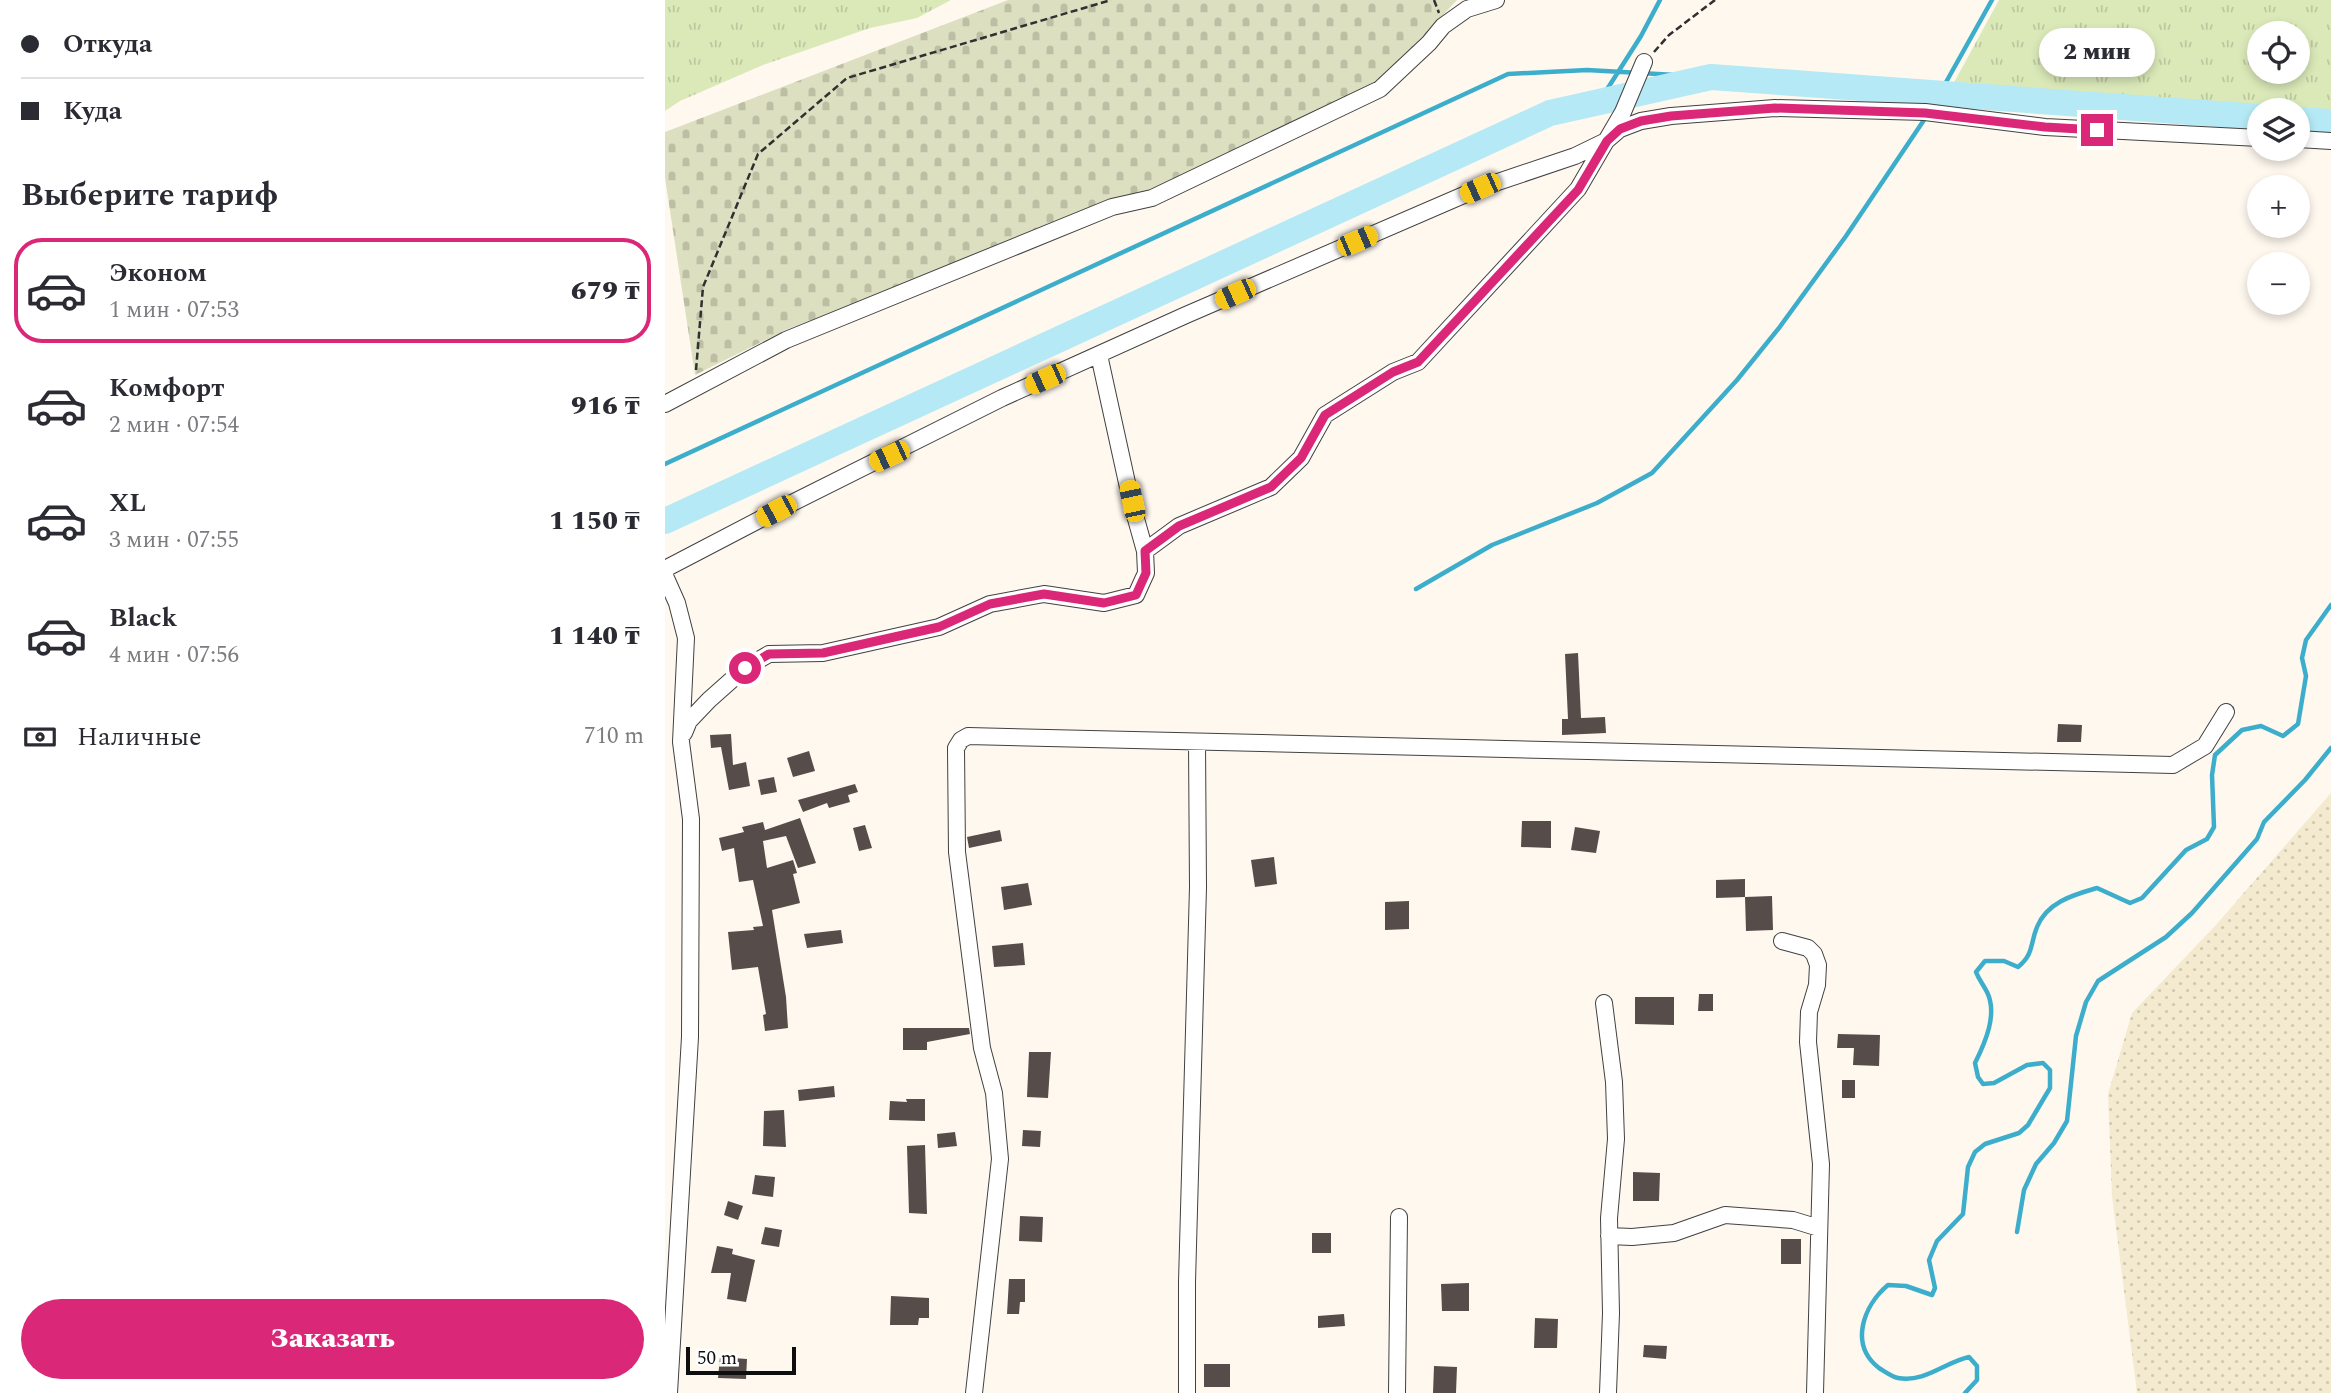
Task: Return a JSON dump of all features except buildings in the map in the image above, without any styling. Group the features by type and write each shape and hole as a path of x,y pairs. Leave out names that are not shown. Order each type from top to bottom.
{"street":[{"path":"665,404 786,340 1112,207 1152,198 1380,89 1429,43 1443,26 1467,9 1496,0"},
{"path":"1145,551 1179,526 1271,487 1301,458 1325,415 1393,372 1418,362 1578,190 1623,112 1644,62"},
{"path":"665,569 1002,398 1480,188 1575,156 1607,141 1620,129 1641,121 1699,113 1775,108 1925,113 2045,127 2247,137"},
{"path":"2310,140 2331,141"},
{"path":"681,741 689,721 709,700 745,668 769,654 823,653 939,627 990,604 1044,594 1104,603 1136,595 1146,573 1145,551 1099,355"},
{"path":"665,576 677,603 686,638 681,741 691,819 690,1037 669,1393"},
{"path":"974,1393 1000,1159 994,1093 982,1048 957,852 956,748 961,740 968,736 2173,765 2205,746 2226,712"},
{"path":"1187,1393 1187,1282 1198,887 1197,743"},
{"path":"1782,941 1808,948 1814,954 1818,965 1817,985 1809,1012 1808,1042 1821,1164 1815,1393"},
{"path":"1604,1003 1614,1082 1616,1139 1609,1218 1611,1313 1608,1393"},
{"path":"1609,1236 1674,1233 1725,1215 1793,1220 1819,1228"},
{"path":"1397,1393 1399,1217"}],"path":[{"path":"696,387 696,351 703,287 758,154 846,78 1111,0"},
{"path":"1644,62 1669,35 1715,0"}],"shaded area":[{"path":"2331,793 2331,1393 2137,1393 2112,1196 2108,1094 2132,1013 2215,926"}],"green space":[{"path":"665,0 951,0 917,18 870,28 763,65 680,101 665,111"},
{"path":"1008,0 1457,0 1391,71 1307,125 1025,240 788,329 695,375 665,178 665,132"},
{"path":"1999,0 2331,0 2331,113 2310,112 2310,98 2247,98 2247,107 1951,88"}],"waterway":[{"path":"1599,102 1641,36 1660,0"},
{"path":"1931,109 1992,0"},
{"path":"665,464 1508,74 1587,70 1711,77"},
{"path":"665,521 1550,113 1711,77 2247,116"},
{"path":"1416,589 1492,545 1597,503 1652,473 1737,380 1779,328 1846,236 1926,117"},
{"path":"2310,121 2331,122"},
{"path":"1965,1393 1977,1380 1977,1366 1969,1357 1917,1378 1898,1378 1879,1368 1870,1359 1862,1337 1866,1314 1888,1285 1906,1286 1932,1295 1935,1288 1929,1260 1937,1241 1963,1214 1968,1167 1975,1152 1985,1144 2019,1133 2028,1125 2050,1088 2050,1070 2043,1063 2027,1065 1994,1083 1983,1084 1978,1077 1975,1063 1986,1038 1991,1010 1987,992 1976,972 1985,961 2004,961 2018,967 2029,953 2041,918 2062,901 2097,888 2130,903 2142,898 2186,850 2207,839 2214,827 2212,775 2215,755 2242,730 2261,726 2283,736 2298,724 2306,676 2302,658 2306,640 2331,605"},
{"path":"2017,1232 2024,1190 2036,1164 2054,1143 2067,1121 2076,1036 2086,1002 2098,981 2166,937 2192,913 2257,839 2264,822 2305,780 2331,748"}],"route":[{"path":"745,668 769,654 823,653 939,627 990,604 1044,594 1104,603 1136,595 1146,573 1145,551 1179,526 1271,487 1301,458 1325,415 1393,372 1418,362 1578,190 1607,141 1620,129 1641,121 1671,116 1775,108 1925,113 2045,127 2097,130"}]}
